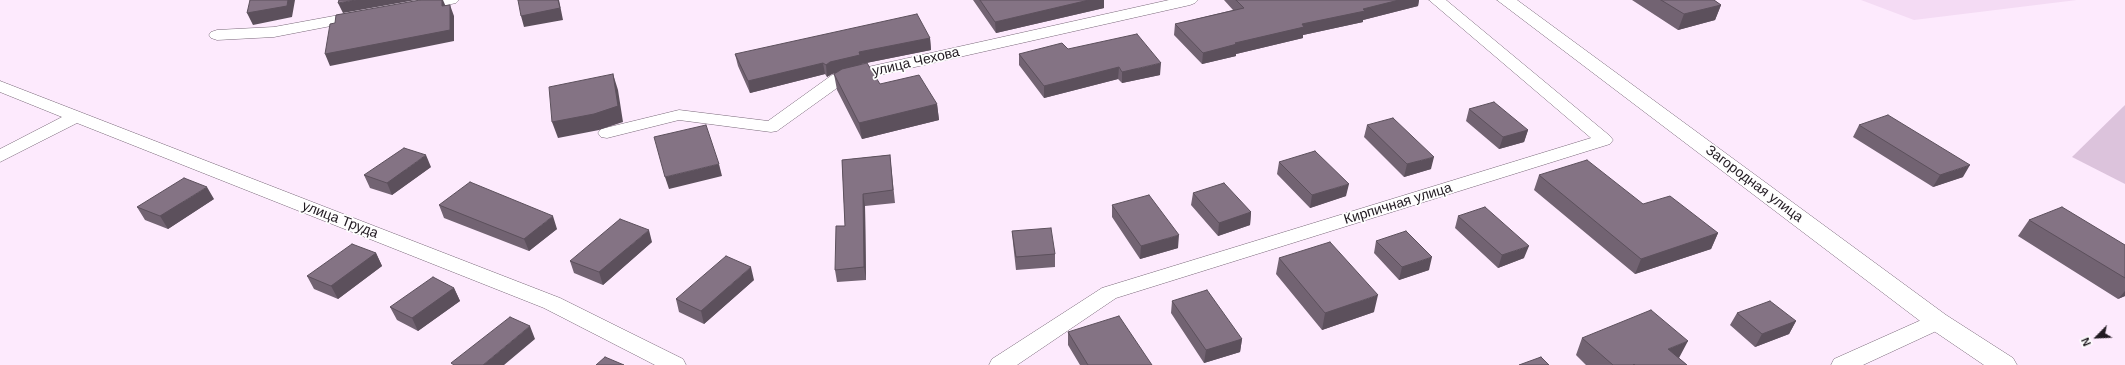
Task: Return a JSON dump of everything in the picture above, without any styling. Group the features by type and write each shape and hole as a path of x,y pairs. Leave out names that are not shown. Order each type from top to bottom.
{"main road":[{"name":"Загородная улица","path":"1506,0 1937,321 2004,365"}],"street":[{"path":"404,8 451,0"},
{"name":"улица Чехова","path":"607,133 679,115 771,127 838,79 1190,0"},
{"name":"Кирпичная улица","path":"1000,365 1109,293 1604,140 1437,0"},
{"path":"217,35 274,32 374,14"},
{"name":"улица Труда","path":"0,86 552,304 675,365"},
{"path":"0,156 76,116"},
{"path":"1842,365 1899,337 1937,321"}],"shaded area":[{"path":"1861,0 2077,0 1914,20"},
{"path":"2125,105 2125,184 2072,157"}],"building":[{"path":"250,0 288,0 287,6 247,13"},
{"path":"339,0 356,0 338,3"},
{"path":"420,0 442,0 442,6 450,5 450,30 325,54 330,24 335,23 336,15"},
{"path":"518,0 558,0 560,8 521,16"},
{"path":"980,0 1089,0 995,22"},
{"path":"1236,0 1399,0 1363,9 1365,11 1302,24 1304,27 1235,43 1237,44 1203,53 1175,24 1244,8"},
{"path":"1661,0 1714,0 1721,5 1684,14"},
{"path":"917,14 930,38 859,52 860,55 830,62 826,65 823,63 748,81 735,54"},
{"path":"1137,34 1161,63 1122,72 1119,67 1044,86 1019,54 1062,43 1068,49"},
{"path":"867,63 880,84 919,75 937,104 859,123 834,74 842,69"},
{"path":"613,74 618,106 594,114 552,122 549,87"},
{"path":"1494,102 1528,130 1503,137 1469,109"},
{"path":"1888,115 1970,165 1940,175 1859,125"},
{"path":"1393,118 1434,157 1407,164 1367,125"},
{"path":"706,125 719,164 665,177 654,137"},
{"path":"404,148 426,155 387,183 364,175"},
{"path":"1315,151 1349,184 1312,195 1279,162"},
{"path":"890,155 893,190 863,194 864,267 835,270 836,226 845,226 842,160"},
{"path":"1587,160 1643,204 1670,196 1718,233 1641,259 1539,175"},
{"path":"184,178 207,187 160,216 137,207"},
{"path":"470,182 553,216 524,239 439,205"},
{"path":"1224,183 1251,212 1219,223 1193,193"},
{"path":"1149,195 1179,235 1141,246 1112,205"},
{"path":"1485,207 1529,246 1502,255 1458,216"},
{"path":"2062,207 2125,245 2125,278 2029,220"},
{"path":"620,219 649,230 599,272 570,261"},
{"path":"1051,228 1055,254 1016,257 1012,231"},
{"path":"1406,231 1432,257 1402,267 1376,241"},
{"path":"1330,242 1378,295 1325,313 1279,258"},
{"path":"352,244 376,253 331,286 307,276"},
{"path":"726,256 751,267 701,311 676,299"},
{"path":"433,277 454,288 412,318 390,307"},
{"path":"1207,290 1242,339 1206,350 1172,301"},
{"path":"1770,301 1796,321 1762,334 1737,313"},
{"path":"1651,310 1688,341 1668,349 1687,365 1613,365 1582,338"},
{"path":"1119,316 1152,365 1088,365 1068,332"},
{"path":"510,317 530,326 483,365 454,365 451,363"},
{"path":"605,357 624,365 596,365"},
{"path":"1541,357 1549,365 1519,365"}]}
